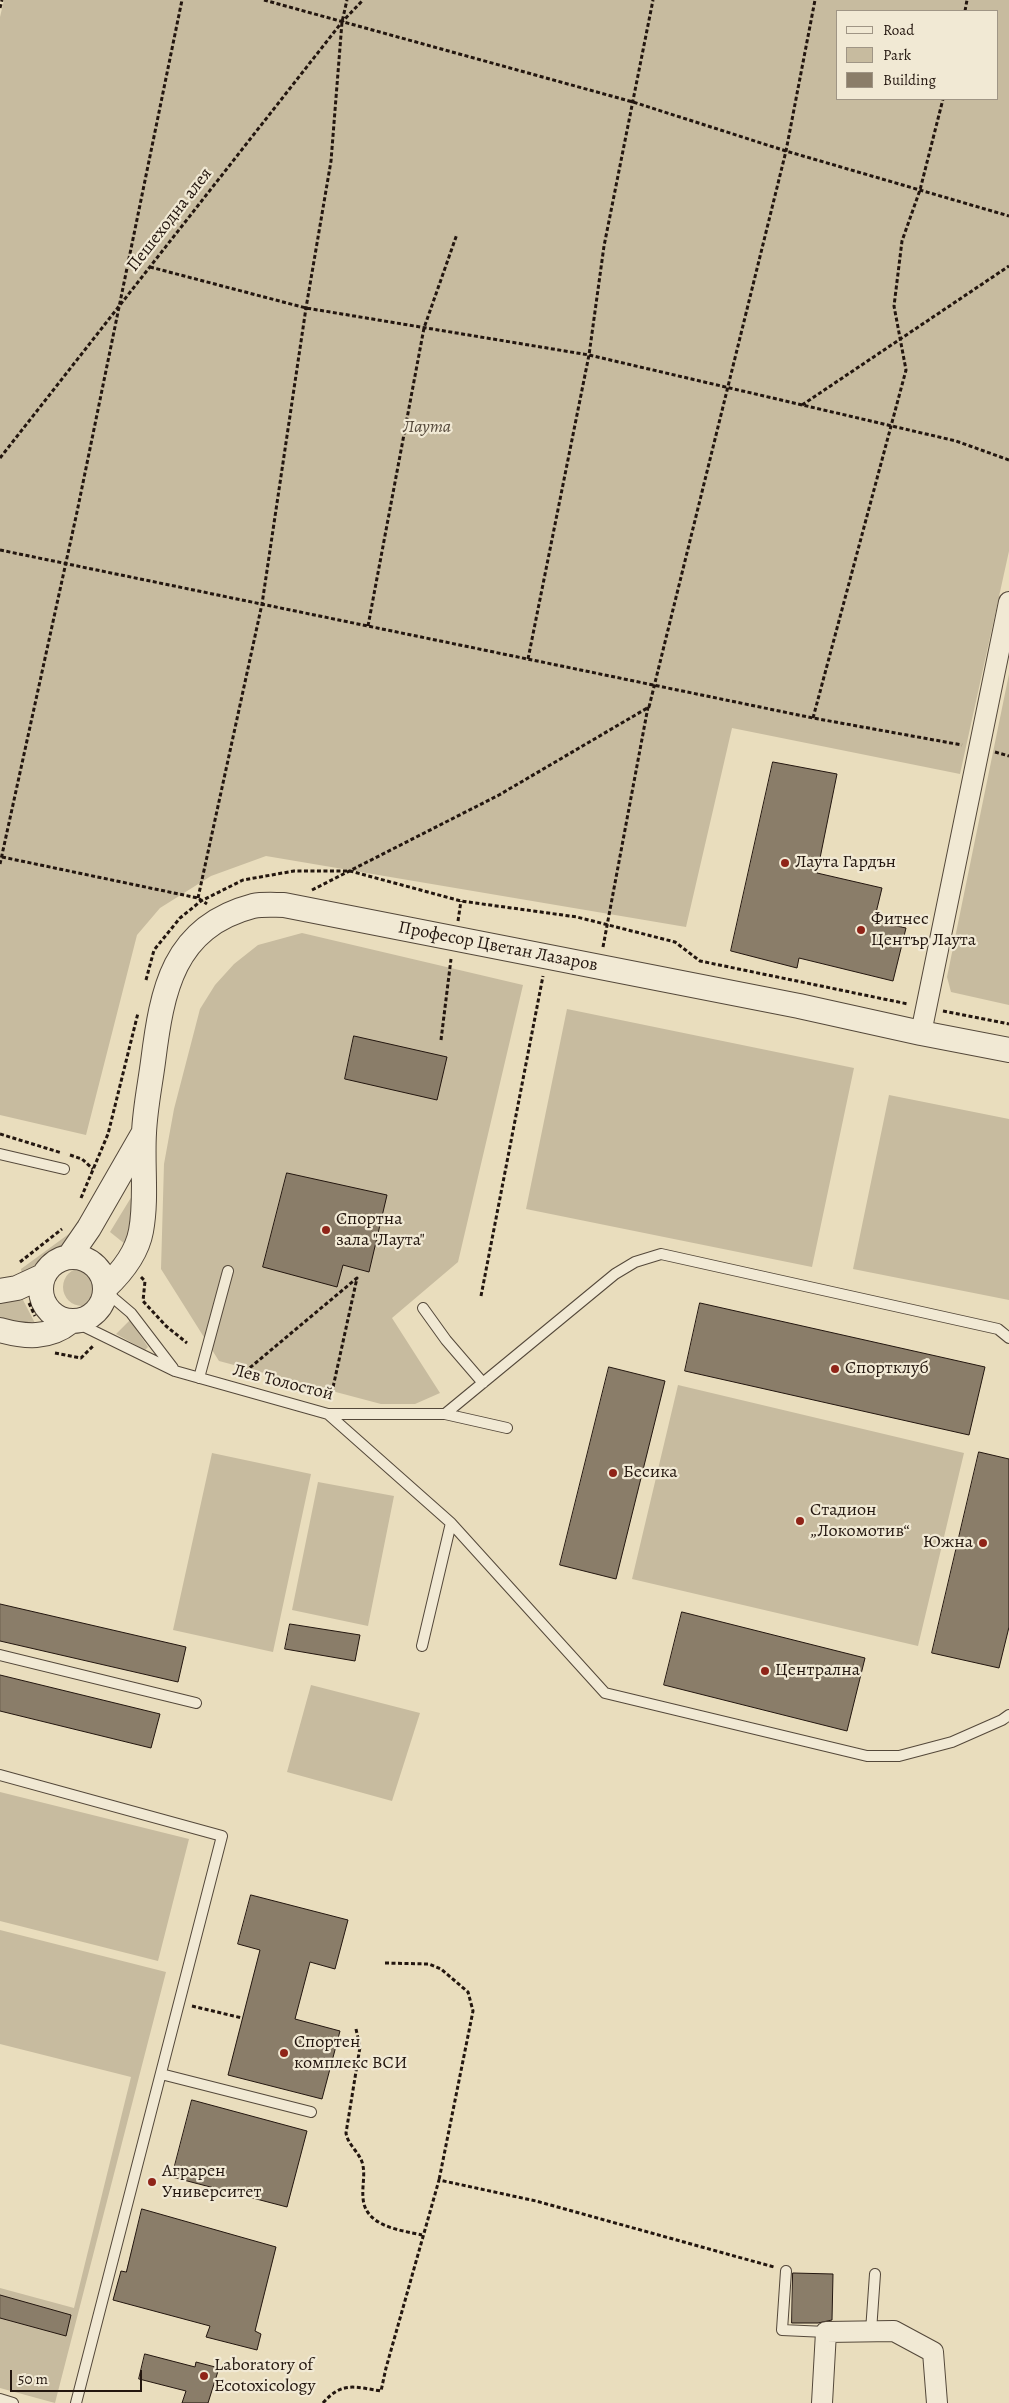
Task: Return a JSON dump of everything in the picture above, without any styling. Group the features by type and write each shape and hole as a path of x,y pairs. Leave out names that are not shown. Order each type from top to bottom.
{"street":[{"path":"921,1033 1009,602"},
{"name":"Професор Цветан Лазаров","path":"105,1289 126,1264 136,1247 141,1232 144,1132 157,1029 166,988 180,956 200,933 227,916 255,906 284,905 599,966 1009,1050"},
{"name":"Професор Цветан Лазаров","path":"69,1257 89,1228 144,1132"},
{"path":"0,1330 22,1336 58,1331 72,1322 84,1320 99,1308 105,1289 100,1271 94,1264 78,1257 69,1257 54,1263 43,1276 8,1289"},
{"path":"43,1276 41,1291 45,1306 51,1314 72,1322"},
{"path":"822,2403 826,2332 871,2331 894,2331 932,2352 937,2403"}],"lane":[{"path":"0,1154 64,1169"},
{"path":"445,1414 615,1274 635,1262 661,1254 998,1329 1009,1338"},
{"path":"199,1378 228,1271"},
{"path":"105,1289 131,1313 175,1371"},
{"path":"423,1308 446,1340 483,1383"},
{"name":"Лев Толостой","path":"72,1322 175,1371 328,1414 445,1414 507,1428"},
{"path":"328,1414 451,1522 605,1694 867,1756 899,1756 952,1742 1002,1720 1009,1715"},
{"path":"422,1646 451,1522"},
{"path":"0,1655 196,1703"},
{"path":"0,1775 222,1836 76,2403"},
{"path":"161,2074 311,2112"},
{"path":"786,2271 782,2330 826,2332"},
{"path":"871,2331 875,2274"},
{"path":"0,2399 13,2403"}],"path":[{"path":"0,8 2,0"},
{"path":"0,864 66,564 182,0"},
{"path":"264,0 633,102 786,151 1009,216"},
{"path":"2,857 198,898 262,604 330,161 342,22 347,0"},
{"name":"Пешеходна алея","path":"0,458 342,22 363,0"},
{"path":"528,659 588,355 604,246 654,0"},
{"path":"599,966 649,707 786,151 815,0"},
{"path":"813,718 906,370 894,306 901,251 920,190 943,100"},
{"path":"368,626 424,328 457,234"},
{"path":"802,405 1009,266"},
{"path":"150,267 306,308 588,355 956,441 1009,460"},
{"path":"0,550 813,718 978,748"},
{"path":"284,905 499,794 649,707"},
{"path":"144,989 154,950 180,918 201,901 243,880 294,871 350,871 461,901 577,918 675,942 700,962 1009,1024"},
{"path":"441,1040 448,969 461,901"},
{"path":"481,1296 547,956"},
{"path":"80,1206 82,1193 108,1134 139,1008"},
{"path":"0,1134 82,1159 93,1169"},
{"path":"64,1226 11,1269 8,1289 25,1295 52,1353 81,1358 104,1336"},
{"path":"228,1386 357,1278 328,1414"},
{"path":"131,1313 143,1302"},
{"path":"322,2403 332,2392 346,2386 382,2391 386,2368 439,2180 473,2012 468,1992 441,1969 429,1964 385,1963"},
{"path":"179,2003 242,2018"},
{"path":"356,2029 360,2047 346,2133 347,2139 358,2152 363,2166 363,2199 366,2212 387,2227 422,2235"},
{"path":"439,2180 536,2201 786,2271"}],"green space":[{"name":"Лаута","path":"4,0 1009,0 1009,551 960,774 732,728 686,927 266,856 211,876 160,908 137,935 86,1135 0,1115 0,17"},
{"path":"1009,674 1009,1005 951,992 947,977"},
{"path":"302,933 523,985 458,1262 392,1318 440,1393 415,1404 381,1404 219,1361 161,1269 164,1164 174,1109 200,1009 215,985 234,964 258,945"},
{"path":"567,1009 854,1068 812,1267 526,1209"},
{"path":"889,1095 1009,1119 1009,1300 853,1269"},
{"path":"135,1191 130,1248 110,1232"},
{"path":"77,1228 84,1231 51,1259 22,1274 21,1269"},
{"path":"82,1268 96,1273 101,1287 96,1301 82,1306 68,1301 63,1287 68,1273"},
{"path":"37,1290 42,1307 55,1322 45,1327 31,1293"},
{"path":"22,1298 37,1327 0,1320 0,1304"},
{"path":"130,1320 148,1347 145,1350 116,1334"},
{"path":"678,1385 964,1453 918,1646 632,1579"},
{"path":"212,1453 311,1474 273,1652 173,1630"},
{"path":"318,1482 394,1496 368,1626 292,1610"},
{"path":"311,1685 420,1713 392,1801 287,1772"},
{"path":"0,1792 189,1839 158,1961 0,1921"},
{"path":"0,1930 166,1972 55,2403 0,2388 0,2288 74,2308 131,2077 0,2044"}],"building":[{"name":"Лаута Гардън","path":"773,762 837,774 817,873 882,888 874,921 906,928 893,981 799,958 797,968 731,951"},
{"path":"354,1036 447,1057 437,1100 345,1079"},
{"name":"Спортна зала \"Лаута\"","path":"287,1173 387,1195 369,1272 343,1265 337,1287 263,1267"},
{"name":"Спортклуб","path":"700,1303 985,1367 969,1435 685,1371"},
{"name":"Бесика","path":"609,1367 665,1381 616,1579 560,1565"},
{"name":"Южна","path":"979,1452 1009,1459 1009,1627 999,1668 932,1653"},
{"path":"0,1604 186,1647 178,1682 0,1641"},
{"name":"Централна","path":"682,1612 865,1658 847,1731 664,1685"},
{"path":"290,1624 360,1635 355,1661 285,1649"},
{"path":"0,1675 160,1714 151,1748 0,1711"},
{"path":"251,1895 348,1920 335,1969 310,1962 295,2019 340,2031 322,2099 228,2075 260,1950 238,1944"},
{"path":"192,2100 307,2131 287,2207 172,2177"},
{"path":"142,2209 276,2247 255,2331 261,2334 257,2350 206,2337 210,2326 113,2300 121,2271 126,2272"},
{"path":"793,2273 833,2274 832,2320 818,2323 792,2323"},
{"path":"0,2295 71,2315 66,2336 0,2318"},
{"path":"145,2354 195,2367 196,2362 219,2368 208,2403 182,2403 186,2391 139,2379"}],"place":[{"name":"Лаута Гардън","path":"785,863"},
{"name":"Фитнес Център Лаута","path":"861,930"},
{"name":"Спортна зала \"Лаута\"","path":"326,1230"},
{"name":"Спортклуб","path":"835,1369"},
{"name":"Бесика","path":"613,1473"},
{"name":"Стадион „Локомотив“","path":"800,1521"},
{"name":"Южна","path":"983,1543"},
{"name":"Централна","path":"765,1671"},
{"name":"Спортен комплекс ВСИ","path":"284,2053"},
{"name":"Аграрен Университет","path":"152,2182"},
{"name":"Laboratory of Ecotoxicology","path":"204,2376"}]}
